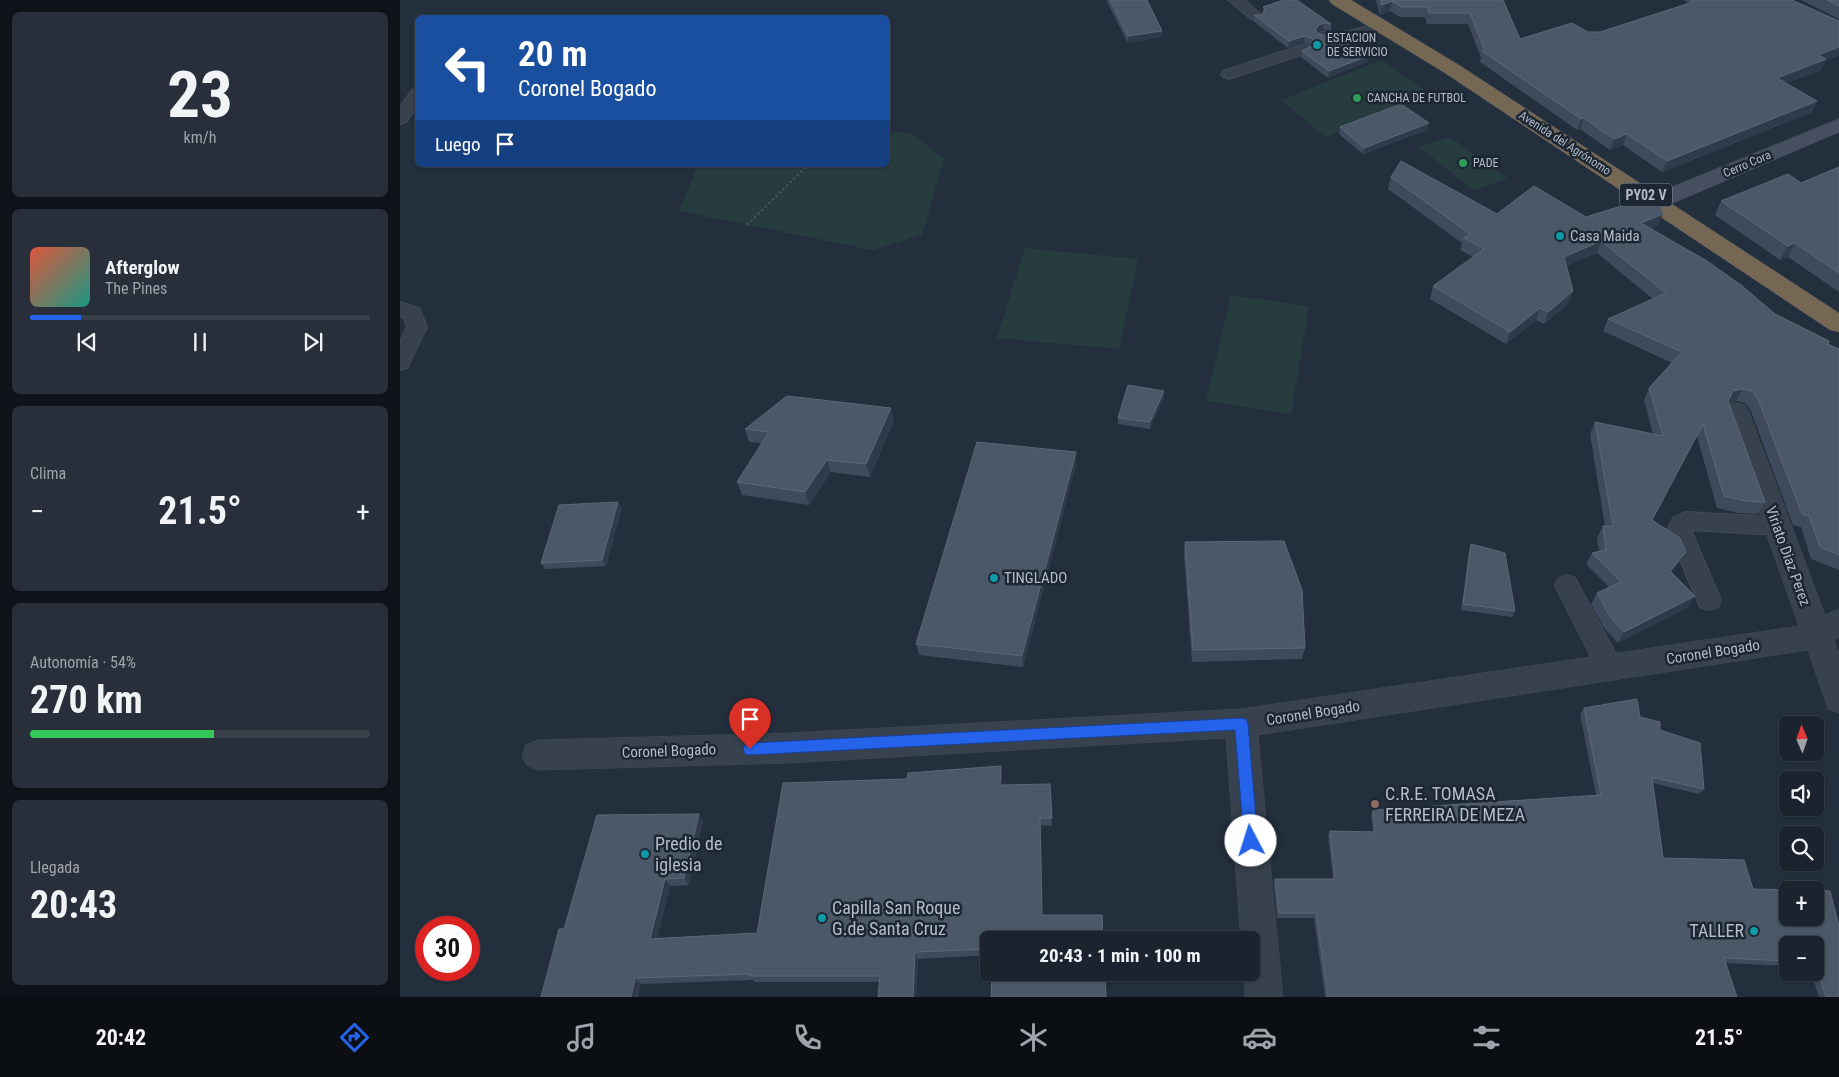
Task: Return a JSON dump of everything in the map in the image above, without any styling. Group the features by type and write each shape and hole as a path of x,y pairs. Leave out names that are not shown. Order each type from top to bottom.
{"highway":[{"name":"Avenida del Agrónomo","path":"1338,0 1452,69 1839,324"}],"street":[{"name":"Cerro Cora","path":"1656,202 1839,125"},
{"name":"Viriato Diaz Perez","path":"1736,412 1777,526 1828,629 1839,699"},
{"name":"Coronel Bogado","path":"538,755 788,748 1241,724 1610,668 1828,629"},
{"path":"1241,724 1264,997"}],"lane":[{"path":"1235,0 1256,16"},
{"path":"1329,39 1381,27"},
{"path":"1229,74 1305,49"},
{"path":"400,120 415,98"},
{"path":"400,308 413,314 417,328 400,363"},
{"path":"1709,600 1679,530 1681,524 1686,521 1777,526"},
{"path":"1567,585 1610,668"}],"path":[{"path":"747,225 804,167"}],"green space":[{"name":"CANCHA DE FUTBOL","path":"1381,60 1433,96 1325,137 1281,100"},
{"path":"890,131 910,133 944,158 922,235 872,250 679,211 697,167 890,167"},
{"name":"PADE","path":"1450,137 1508,179 1473,190 1419,147"},
{"path":"1025,248 1138,259 1119,349 997,338"},
{"path":"1231,295 1309,306 1291,414 1206,401"}],"building":[{"path":"1110,0 1147,0 1162,31 1128,36"},
{"name":"ESTACION DE SERVICIO","path":"1284,0 1297,0 1331,24 1324,23 1319,25 1315,30 1319,34 1339,39 1368,56 1329,71 1302,51 1315,44 1312,38 1305,36 1289,41 1254,15 1262,15 1265,9 1263,7"},
{"path":"1381,0 1503,0 1520,39 1572,23 1588,32 1600,32 1693,2 1691,1 1694,0 1792,0 1839,21 1839,47 1818,55 1826,59 1777,78 1817,101 1667,161 1627,134 1614,139 1584,118 1581,119 1482,51 1485,51 1470,13 1429,13 1427,7 1402,7 1392,1 1382,5"},
{"path":"1827,0 1839,0 1839,6"},
{"path":"1401,104 1429,123 1364,148 1340,127"},
{"path":"1401,161 1497,214 1534,186 1586,217 1650,197 1658,202 1663,214 1641,223 1707,261 1741,285 1775,314 1829,341 1828,344 1839,349 1839,555 1820,547 1809,516 1802,514 1758,399 1752,391 1742,389 1733,391 1728,401 1765,502 1746,501 1724,496 1703,424 1652,520 1680,538 1686,552 1670,571 1695,596 1624,632 1610,617 1597,593 1621,582 1592,553 1606,550 1603,526 1613,526 1595,422 1663,436 1649,388 1682,352 1608,319 1666,293 1601,241 1564,257 1573,291 1548,312 1540,308 1510,332 1433,286 1484,249 1464,238 1470,234 1391,177"},
{"path":"1839,167 1839,273 1795,243 1788,246 1721,201 1788,174 1801,183"},
{"path":"1128,385 1164,391 1150,422 1118,418"},
{"path":"787,396 891,408 866,464 827,460 805,492 737,482 769,432 745,429"},
{"name":"TINGLADO","path":"977,442 1076,452 1022,656 916,644"},
{"path":"618,502 602,560 541,563 559,505"},
{"path":"1284,541 1302,590 1305,648 1193,650 1185,542"},
{"path":"1471,544 1505,553 1515,611 1463,604"},
{"path":"1637,699 1640,717 1660,722 1660,730 1700,743 1704,789 1652,777 1663,858 1744,860 1753,889 1779,890 1779,926 1824,926 1824,891 1830,891 1839,926 1839,997 1826,997 1821,981 1824,981 1824,936 1779,936 1779,961 1724,958 1737,997 1328,997 1316,913 1279,913 1275,879 1335,879 1330,831 1375,832 1373,810 1601,795 1584,708"},
{"path":"1001,766 1000,785 1050,784 1052,818 1040,818 1042,915 1102,915 1103,931 980,931 980,949 915,952 913,997 878,997 880,976 750,976 750,974 635,978 631,997 541,997 559,929 564,929 597,815 699,814 684,878 665,879 650,939 757,933 783,783 907,779 908,773"},
{"path":"992,981 1105,981 1106,997 991,997"}],"place":[{"name":"ESTACION DE SERVICIO","path":"1317,45"},
{"name":"CANCHA DE FUTBOL","path":"1357,98"},
{"name":"PADE","path":"1463,163"},
{"name":"Casa Maida","path":"1560,236"},
{"name":"TINGLADO","path":"994,578"},
{"name":"C.R.E. TOMASA FERREIRA DE MEZA","path":"1375,804"},
{"name":"Predio de iglesia","path":"645,854"},
{"name":"Capilla San Roque G.de Santa Cruz","path":"822,918"},
{"name":"TALLER","path":"1754,931"}],"route":[{"path":"750,749 1241,724 1251,841"}]}
